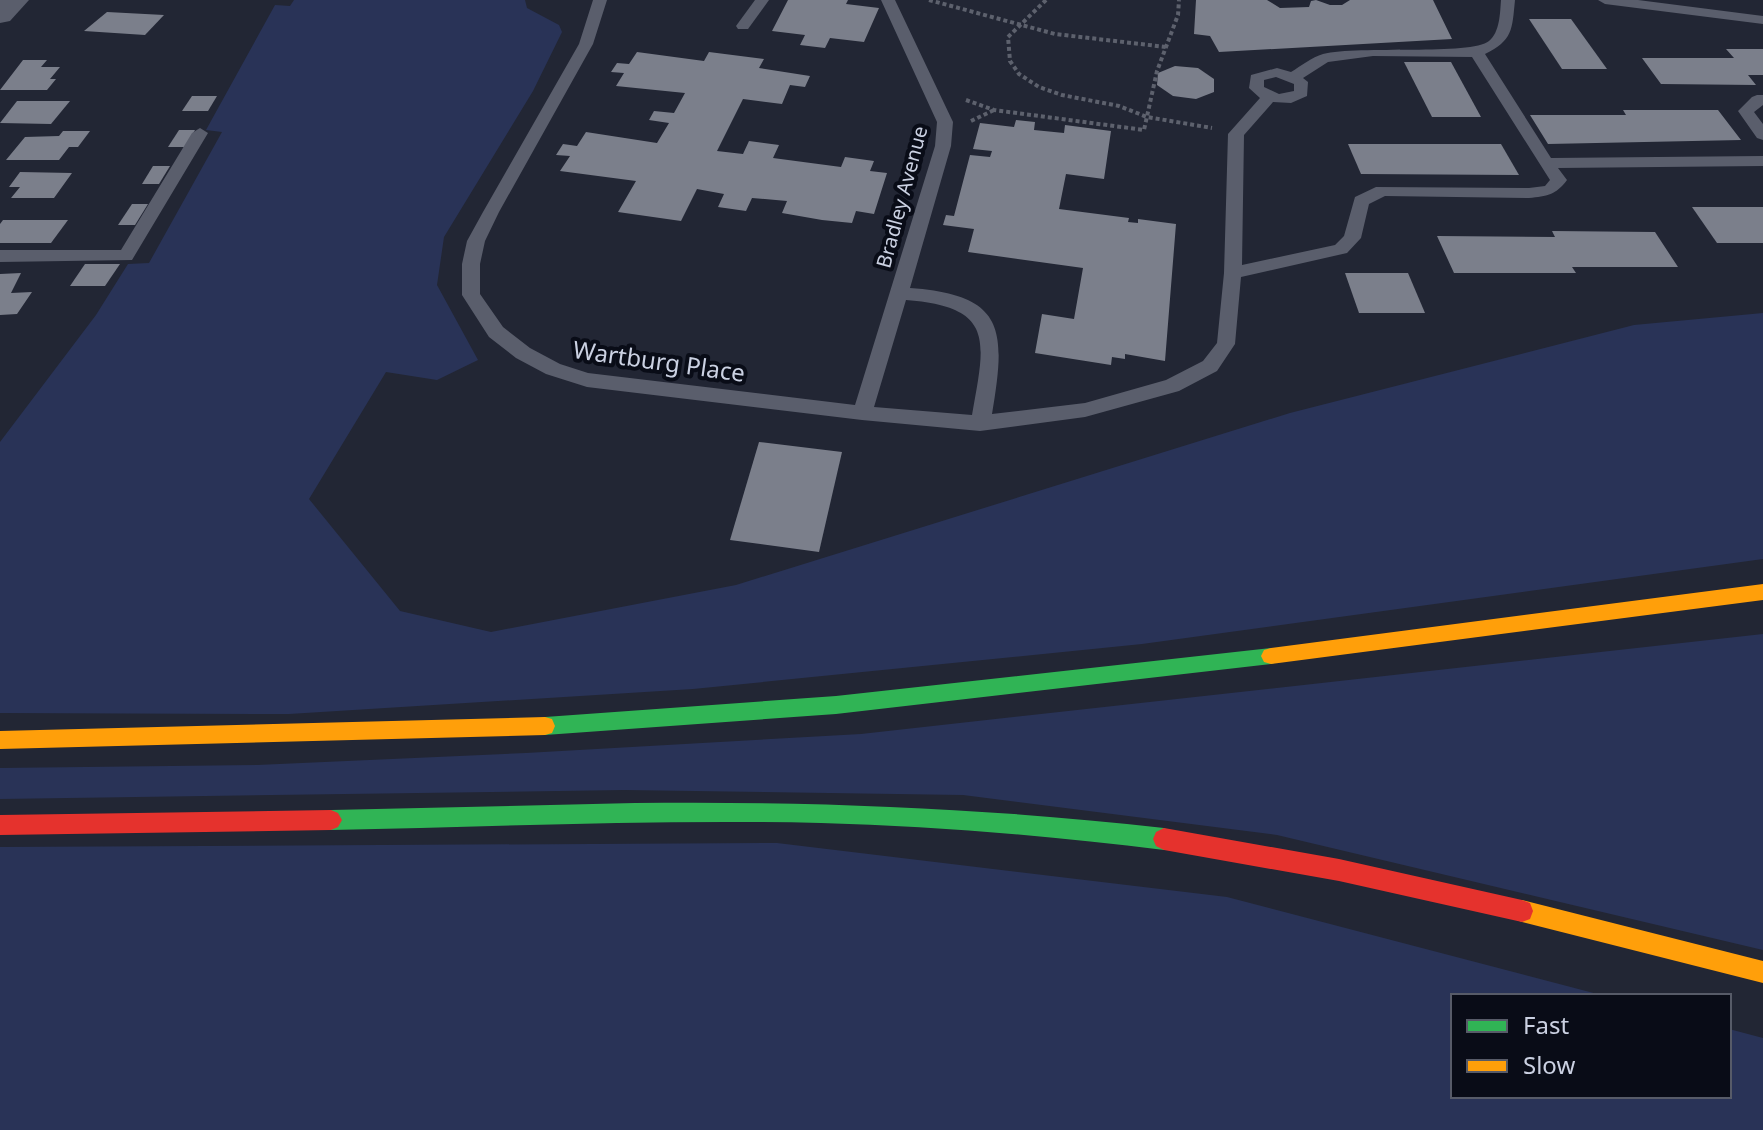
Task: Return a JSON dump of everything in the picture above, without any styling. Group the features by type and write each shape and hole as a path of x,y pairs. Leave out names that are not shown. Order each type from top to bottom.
{"highway":[{"path":"0,740 394,733 704,716 1039,684 1763,592"},
{"path":"0,825 604,813 777,813 1027,823 1170,841 1303,863 1432,890 1763,972"}],"street":[{"path":"0,15 15,0"}],"lane":[{"name":"Wartburg Place","path":"600,0 586,44 476,241 471,264 471,295 496,332 523,353 553,369 576,376 862,413 980,423 1085,410 1172,386 1210,366 1226,344 1233,273 1236,134 1269,97"},
{"path":"743,26 762,0"},
{"name":"Bradley Avenue","path":"862,413 943,146 945,122 888,0"},
{"path":"1294,77 1324,58 1373,52 1477,53 1498,42 1505,25 1508,0"},
{"path":"1605,0 1763,20"},
{"path":"1233,273 1341,249 1352,238 1361,201 1382,191 1529,193 1550,190 1559,180 1477,53"},
{"path":"1277,72 1301,82 1302,93 1289,99 1269,97 1257,88 1256,78 1277,72"},
{"path":"1763,100 1757,100 1746,111 1763,135"},
{"path":"0,256 126,256 200,133"},
{"path":"1546,163 1763,161"},
{"path":"898,293 959,301 983,316 992,339 980,423"}],"path":[{"path":"929,0 955,4 1075,39 1166,47"},
{"path":"1046,0 1034,16 1019,25 1008,37 1010,61 1019,74 1039,87 1062,95 1119,106 1147,117 1192,123"},
{"path":"965,100 994,110 1144,130 1166,47 1178,15 1179,0"},
{"path":"963,125 994,110"}],"shaded area":[{"path":"294,0 525,0 527,8 559,25 562,32 533,91 444,237 437,285 478,360 437,380 386,372 309,499 400,611 491,632 736,585 1290,413 1634,325 1763,313 1763,559 1142,644 693,689 289,714 0,713 0,442 96,315 128,264 149,263 222,132 206,130 275,5 290,6"},
{"path":"1763,634 1763,950 1277,835 963,795 624,790 0,799 0,768 257,765 861,734"},
{"path":"777,843 1227,897 1597,994 1451,994 1451,1098 1731,1098 1731,1030 1763,1038 1763,1130 0,1130 0,847"}],"building":[{"path":"788,0 848,0 846,4 879,8 864,42 830,38 825,48 800,45 805,35 772,31"},
{"path":"1196,0 1267,0 1280,8 1309,7 1311,1 1316,0 1342,5 1350,0 1433,0 1452,39 1219,52 1210,36 1194,34"},
{"path":"107,12 164,15 145,35 84,31"},
{"path":"1529,19 1571,19 1607,69 1562,69"},
{"path":"1726,49 1763,49 1763,75 1748,75 1756,85 1661,84 1642,58 1734,58"},
{"path":"637,52 704,61 709,52 764,59 759,68 810,76 805,87 790,85 782,104 743,99 717,151 743,154 749,141 779,145 773,158 841,167 845,157 874,161 870,171 887,173 874,214 856,211 852,223 822,220 782,213 787,201 752,198 746,211 718,207 724,194 697,189 681,221 618,212 636,181 560,171 570,156 556,155 563,144 577,146 586,132 657,143 669,123 649,120 654,111 674,113 685,93 616,86 624,73 611,72 617,63 629,64"},
{"path":"23,60 47,60 41,67 60,67 50,79 56,79 47,90 0,90"},
{"path":"1404,62 1451,62 1481,117 1432,117"},
{"path":"1175,66 1198,68 1214,79 1214,92 1196,99 1173,96 1157,85 1158,73"},
{"path":"192,96 217,96 208,111 182,111"},
{"path":"17,101 70,101 51,124 0,123"},
{"path":"1623,110 1718,110 1741,140 1548,144 1530,115 1626,115"},
{"path":"1016,120 1035,122 1034,130 1064,133 1065,125 1111,131 1104,179 1066,174 1059,209 1129,218 1128,222 1138,223 1138,219 1176,224 1165,361 1125,354 1125,359 1112,357 1111,365 1035,353 1042,314 1074,319 1083,268 968,252 974,229 943,225 946,215 954,216 970,155 990,157 992,151 973,149 980,123 1014,127"},
{"path":"179,130 195,130 185,147 168,147"},
{"path":"63,131 90,131 78,147 69,147 59,160 6,160 25,137 59,136"},
{"path":"1348,144 1501,144 1519,175 1361,174"},
{"path":"153,166 170,166 159,184 142,184"},
{"path":"20,172 72,173 54,198 11,198 20,187 9,187"},
{"path":"132,204 148,204 135,225 118,225"},
{"path":"1692,207 1763,207 1763,243 1717,243"},
{"path":"3,220 68,220 51,243 0,243 0,224"},
{"path":"1552,231 1655,232 1678,267 1572,267 1576,273 1454,273 1437,236 1555,237"},
{"path":"85,264 120,264 105,286 70,286"},
{"path":"21,273 11,293 32,292 17,314 0,315 0,274"},
{"path":"1345,273 1408,273 1425,313 1359,313"},
{"path":"759,442 842,452 819,552 730,540"}],"traffic: fast":[{"path":"545,726 836,705 1271,656"},
{"path":"331,820 635,813 818,813 991,822 1164,839"}],"traffic: slow":[{"path":"1271,656 1763,592"},
{"path":"0,740 545,726"},
{"path":"1522,911 1763,972"}],"traffic: jam":[{"path":"0,825 331,820"},
{"path":"1164,839 1339,870 1522,911"}]}
